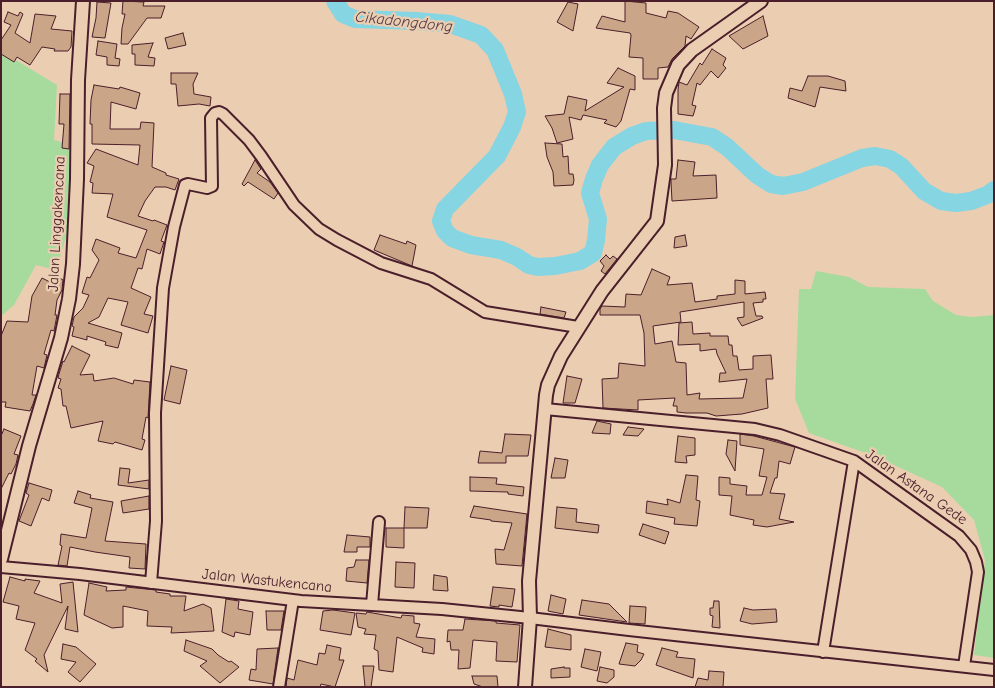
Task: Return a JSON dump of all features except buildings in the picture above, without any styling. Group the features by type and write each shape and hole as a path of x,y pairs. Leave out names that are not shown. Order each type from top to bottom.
{"street":[{"name":"Jalan Linggakencana","path":"1,559 29,446 62,338 69,299 74,254 78,80 83,1"},
{"path":"525,687 530,618 529,581 547,390 554,372 578,327 608,282 657,220 664,176 666,93 678,65 692,50 761,1"},
{"path":"151,583 157,509 155,413 162,288 174,227 185,185 207,188 212,186 212,118 215,113 220,112 223,114 249,140 294,206 319,229 337,240 381,263 431,279 485,312 578,327"},
{"name":"Jalan Astana Gede","path":"545,409 755,429 780,435 854,461 959,536 971,550 978,572 964,666"},
{"path":"823,652 854,461"},
{"path":"372,605 379,522"},
{"name":"Jalan Wastukencana","path":"1,567 293,600 442,609 530,618 994,670"},
{"path":"279,687 293,600"}],"green space":[{"path":"1,51 57,85 54,140 72,145 75,208 56,270 36,265 14,305 1,316"},
{"path":"816,271 849,277 868,287 925,289 933,301 956,315 972,317 994,315 994,658 974,655 985,560 974,520 942,487 874,456 809,433 795,399 799,289 811,289"}],"waterway":[{"name":"Cikadongdong","path":"335,1 343,14 355,19 450,24 481,35 495,50 513,94 517,112 512,127 497,156 445,209 441,221 445,231 452,238 471,245 501,250 529,265 538,267 555,266 580,261 593,253 598,219 590,193 600,165 614,147 632,136 646,131 674,130 712,137 727,147 757,175 771,184 783,186 803,182 862,158 875,156 890,159 901,166 924,191 941,201 956,203 971,201 994,190"}]}
